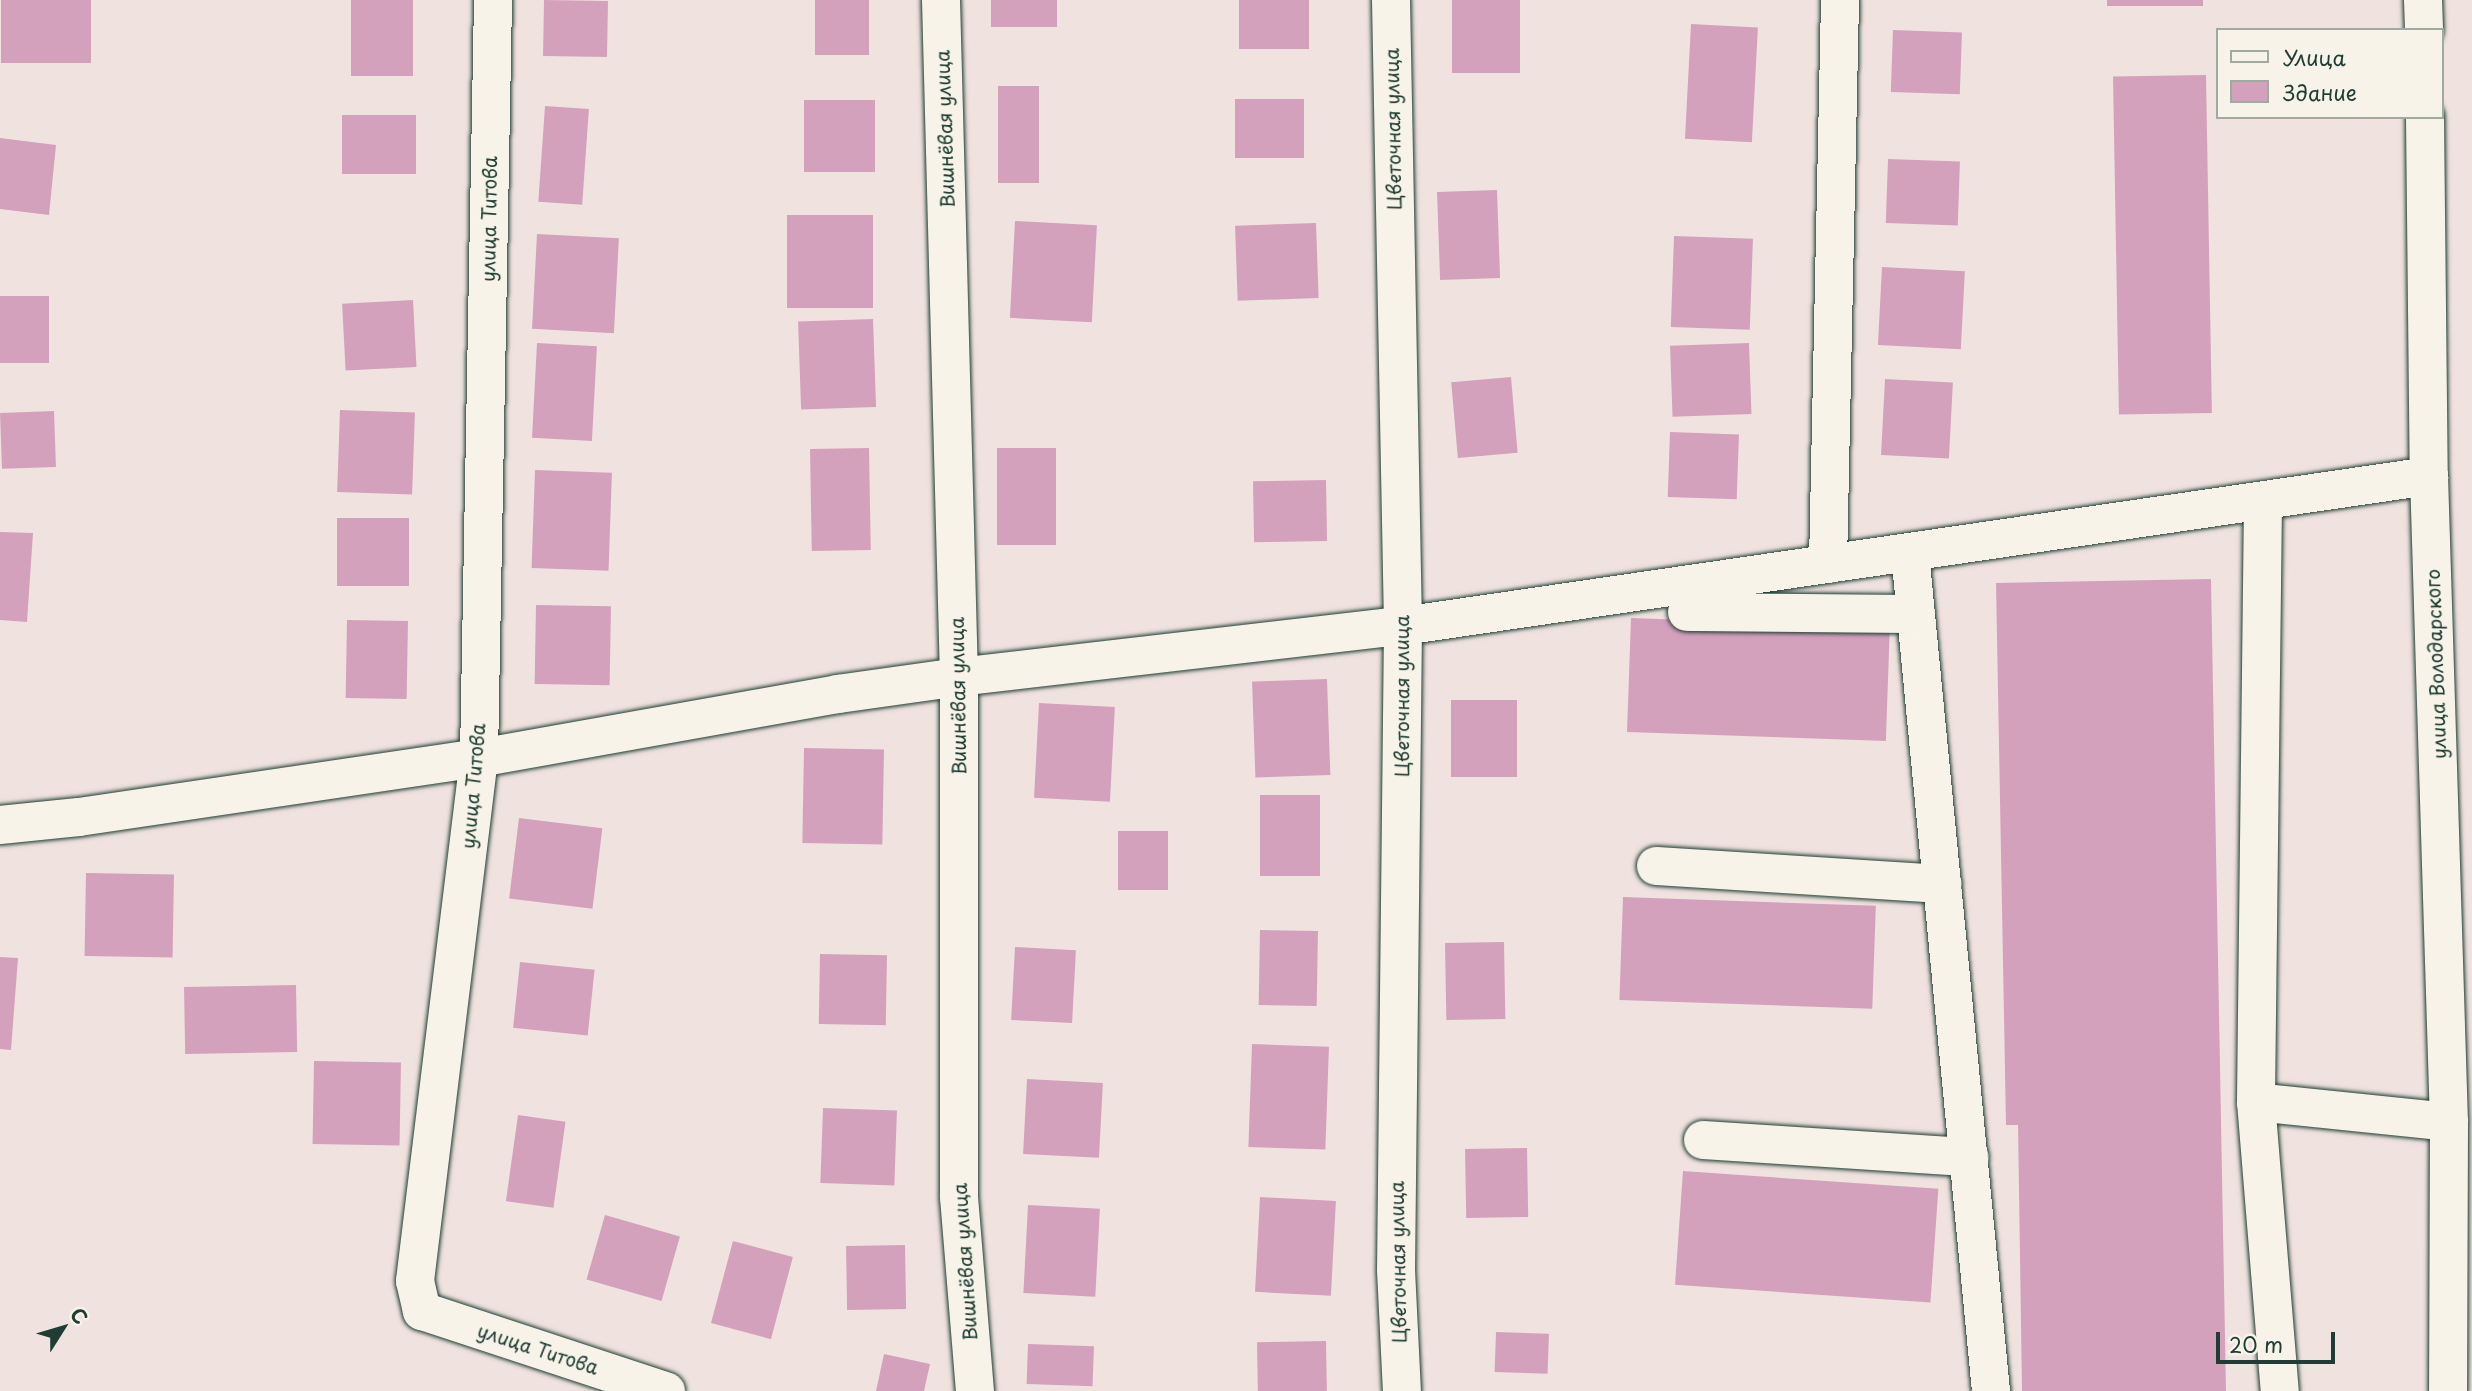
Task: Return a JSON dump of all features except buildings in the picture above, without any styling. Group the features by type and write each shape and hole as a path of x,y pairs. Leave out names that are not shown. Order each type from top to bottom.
{"street":[{"name":"улица Титова","path":"493,0 479,758 415,1281 422,1311 666,1391"},
{"name":"Вишнёвая улица","path":"941,0 959,677 959,1197 975,1391"},
{"name":"Цветочная улица","path":"1391,0 1403,626 1396,1270 1402,1391"},
{"path":"1828,565 1840,0"},
{"path":"2423,0 2424,28"},
{"name":"улица Володарского","path":"2425,119 2429,477 2449,1122 2461,1211 2448,1391"},
{"path":"0,825 93,815 479,758 838,694 959,677 1403,626 2429,477"},
{"path":"2263,500 2256,1102 2280,1391"},
{"path":"1910,553 1991,1391"},
{"path":"1687,612 1916,614"},
{"path":"1656,866 1942,884"},
{"path":"2256,1102 2449,1122"},
{"path":"1703,1140 1969,1157"}]}
